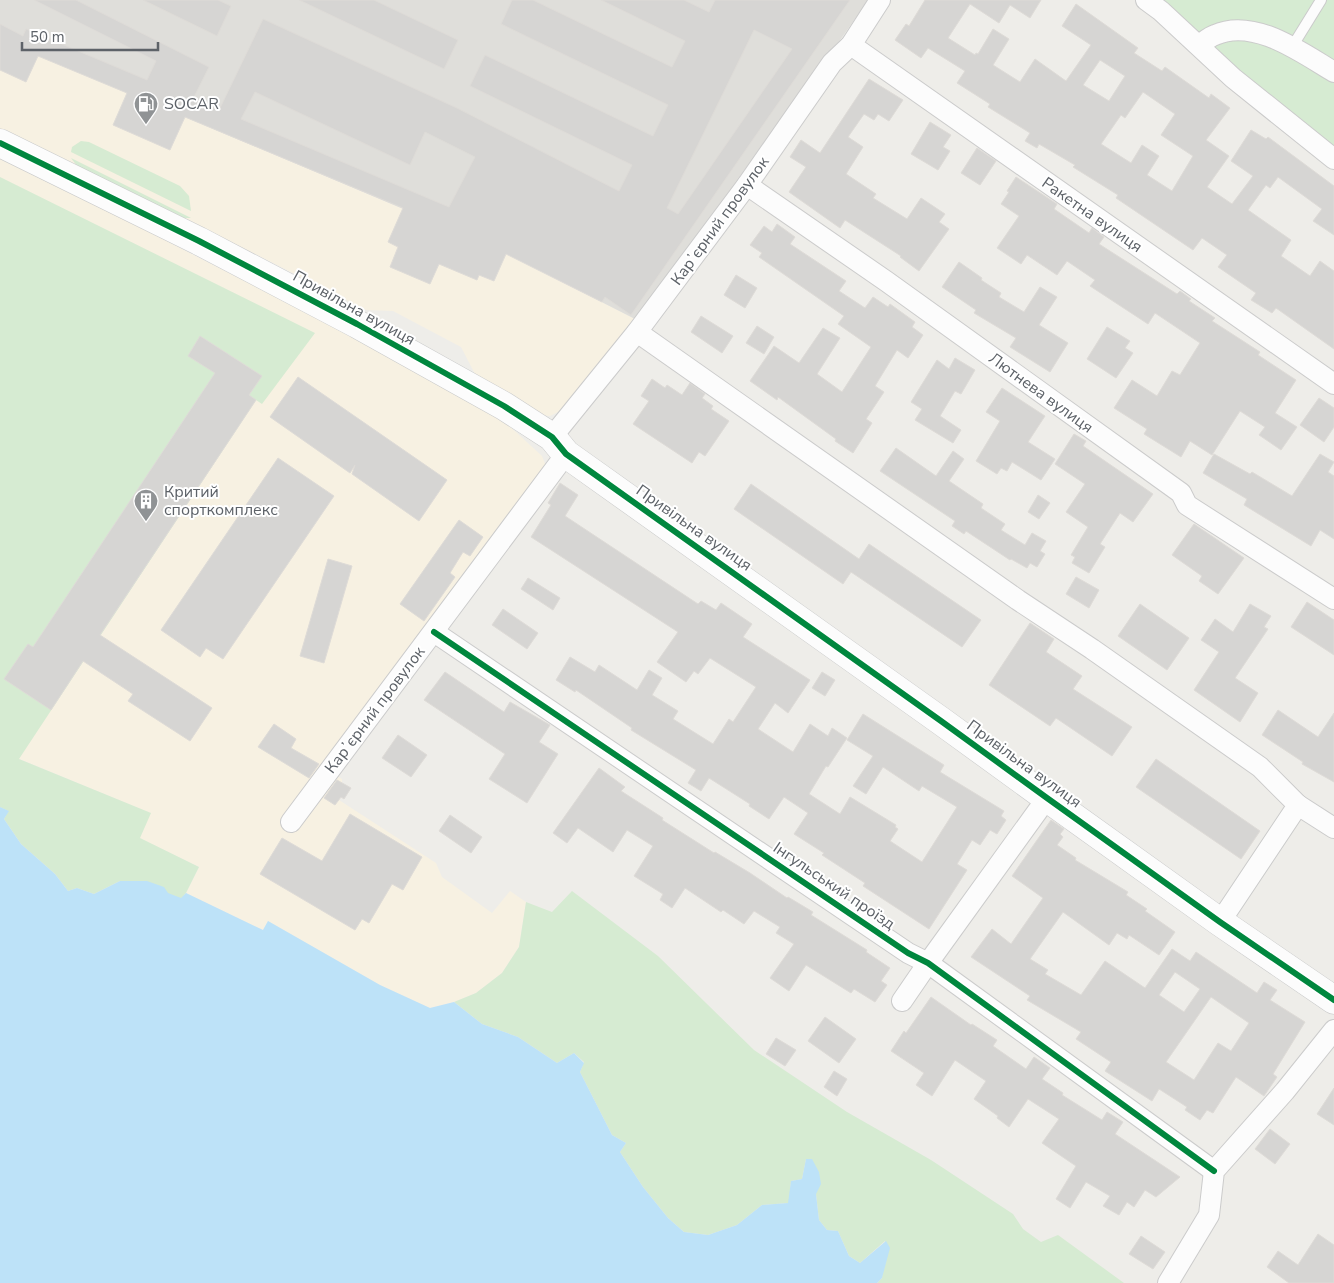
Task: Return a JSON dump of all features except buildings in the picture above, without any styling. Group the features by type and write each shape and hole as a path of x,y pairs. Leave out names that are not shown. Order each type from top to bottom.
{"street":[{"name":"Карʼєрний провулок","path":"291,822 434,632 637,332 747,186 832,63 850,45 880,0"},
{"path":"1146,0 1199,45 1233,78 1334,159"},
{"path":"1199,45 1216,34 1231,31 1249,31 1267,35 1292,47 1334,72"},
{"name":"Ракетна вулиця","path":"850,45 1334,384"},
{"name":"Привільна вулиця","path":"0,143 191,236 357,324 504,406 1220,922 1334,1000"},
{"name":"Лютнева вулиця","path":"747,186 886,281 1181,493 1187,505 1334,599"},
{"path":"637,332 1018,600 1092,649 1260,767 1298,805 1334,828"},
{"name":"Інгульський проїзд","path":"434,632 908,953 928,962 1214,1171"},
{"path":"902,1001 928,962 1047,798"},
{"path":"1220,922 1298,805"},
{"path":"1168,1283 1209,1215 1214,1171 1285,1091 1334,1030"}],"lane":[{"path":"1292,47 1321,0"}],"shaded area":[{"path":"0,0 868,0 742,181 637,320 491,246 50,60 0,42"},
{"path":"0,42 50,60 491,246 637,320 564,409 550,416 538,415 476,376 461,347 393,311 366,310 184,218 0,131"},
{"path":"0,159 151,233 318,319 504,421 542,456 546,466 322,766 342,779 342,783 348,787 339,800 436,863 442,877 492,913 510,891 526,902 519,947 502,973 476,993 454,1002 430,1008 380,985 268,921 263,930 186,893 199,867 139,838 150,813 0,751"}],"green space":[{"path":"1154,0 1334,0 1334,66 1269,33 1199,38"},
{"path":"1249,33 1334,76 1334,151 1215,55 1212,44"},
{"path":"81,141 89,142 180,186 189,196 191,211 71,152 72,147"},
{"path":"71,158 191,218 184,218 77,166"},
{"path":"0,177 315,333 262,404 256,400 19,759 151,813 140,838 199,867 181,899 130,882 120,881 94,894 77,888 68,891 55,874 21,844 4,819 8,811 0,807"},
{"path":"572,891 658,956 754,1050 847,1112 931,1160 1013,1214 1023,1229 1041,1242 1058,1235 1124,1283 877,1283 882,1278 885,1241 860,1263 849,1256 838,1231 827,1230 819,1220 816,1194 806,1159 802,1179 791,1181 789,1203 762,1205 737,1225 708,1235 684,1232 668,1218 643,1187 620,1152 626,1143 612,1135 580,1072 584,1062 574,1053 557,1063 518,1037 482,1024 454,1002 476,993 502,973 519,947 526,902 552,912"}],"water":[{"path":"0,807 9,811 4,819 21,844 55,874 68,891 77,888 94,894 120,881 147,881 164,887 168,893 181,898 186,893 263,930 268,921 380,985 430,1008 454,1002 482,1024 518,1037 557,1063 574,1053 584,1063 580,1072 612,1135 626,1143 620,1152 643,1187 668,1218 684,1232 708,1235 737,1225 762,1205 788,1203 791,1181 802,1179 806,1159 812,1159 819,1172 821,1184 816,1194 819,1220 827,1230 838,1231 849,1256 860,1263 886,1241 890,1248 882,1278 877,1283 0,1283"}],"cycle path":[{"path":"0,143 199,241 357,324 504,406 552,437 566,454 1220,922 1334,1000"},
{"path":"434,632 908,953 928,963 1214,1171"}],"place":[{"name":"SOCAR","path":"146,125"},
{"name":"Критий спорткомплекс","path":"146,522"}]}
